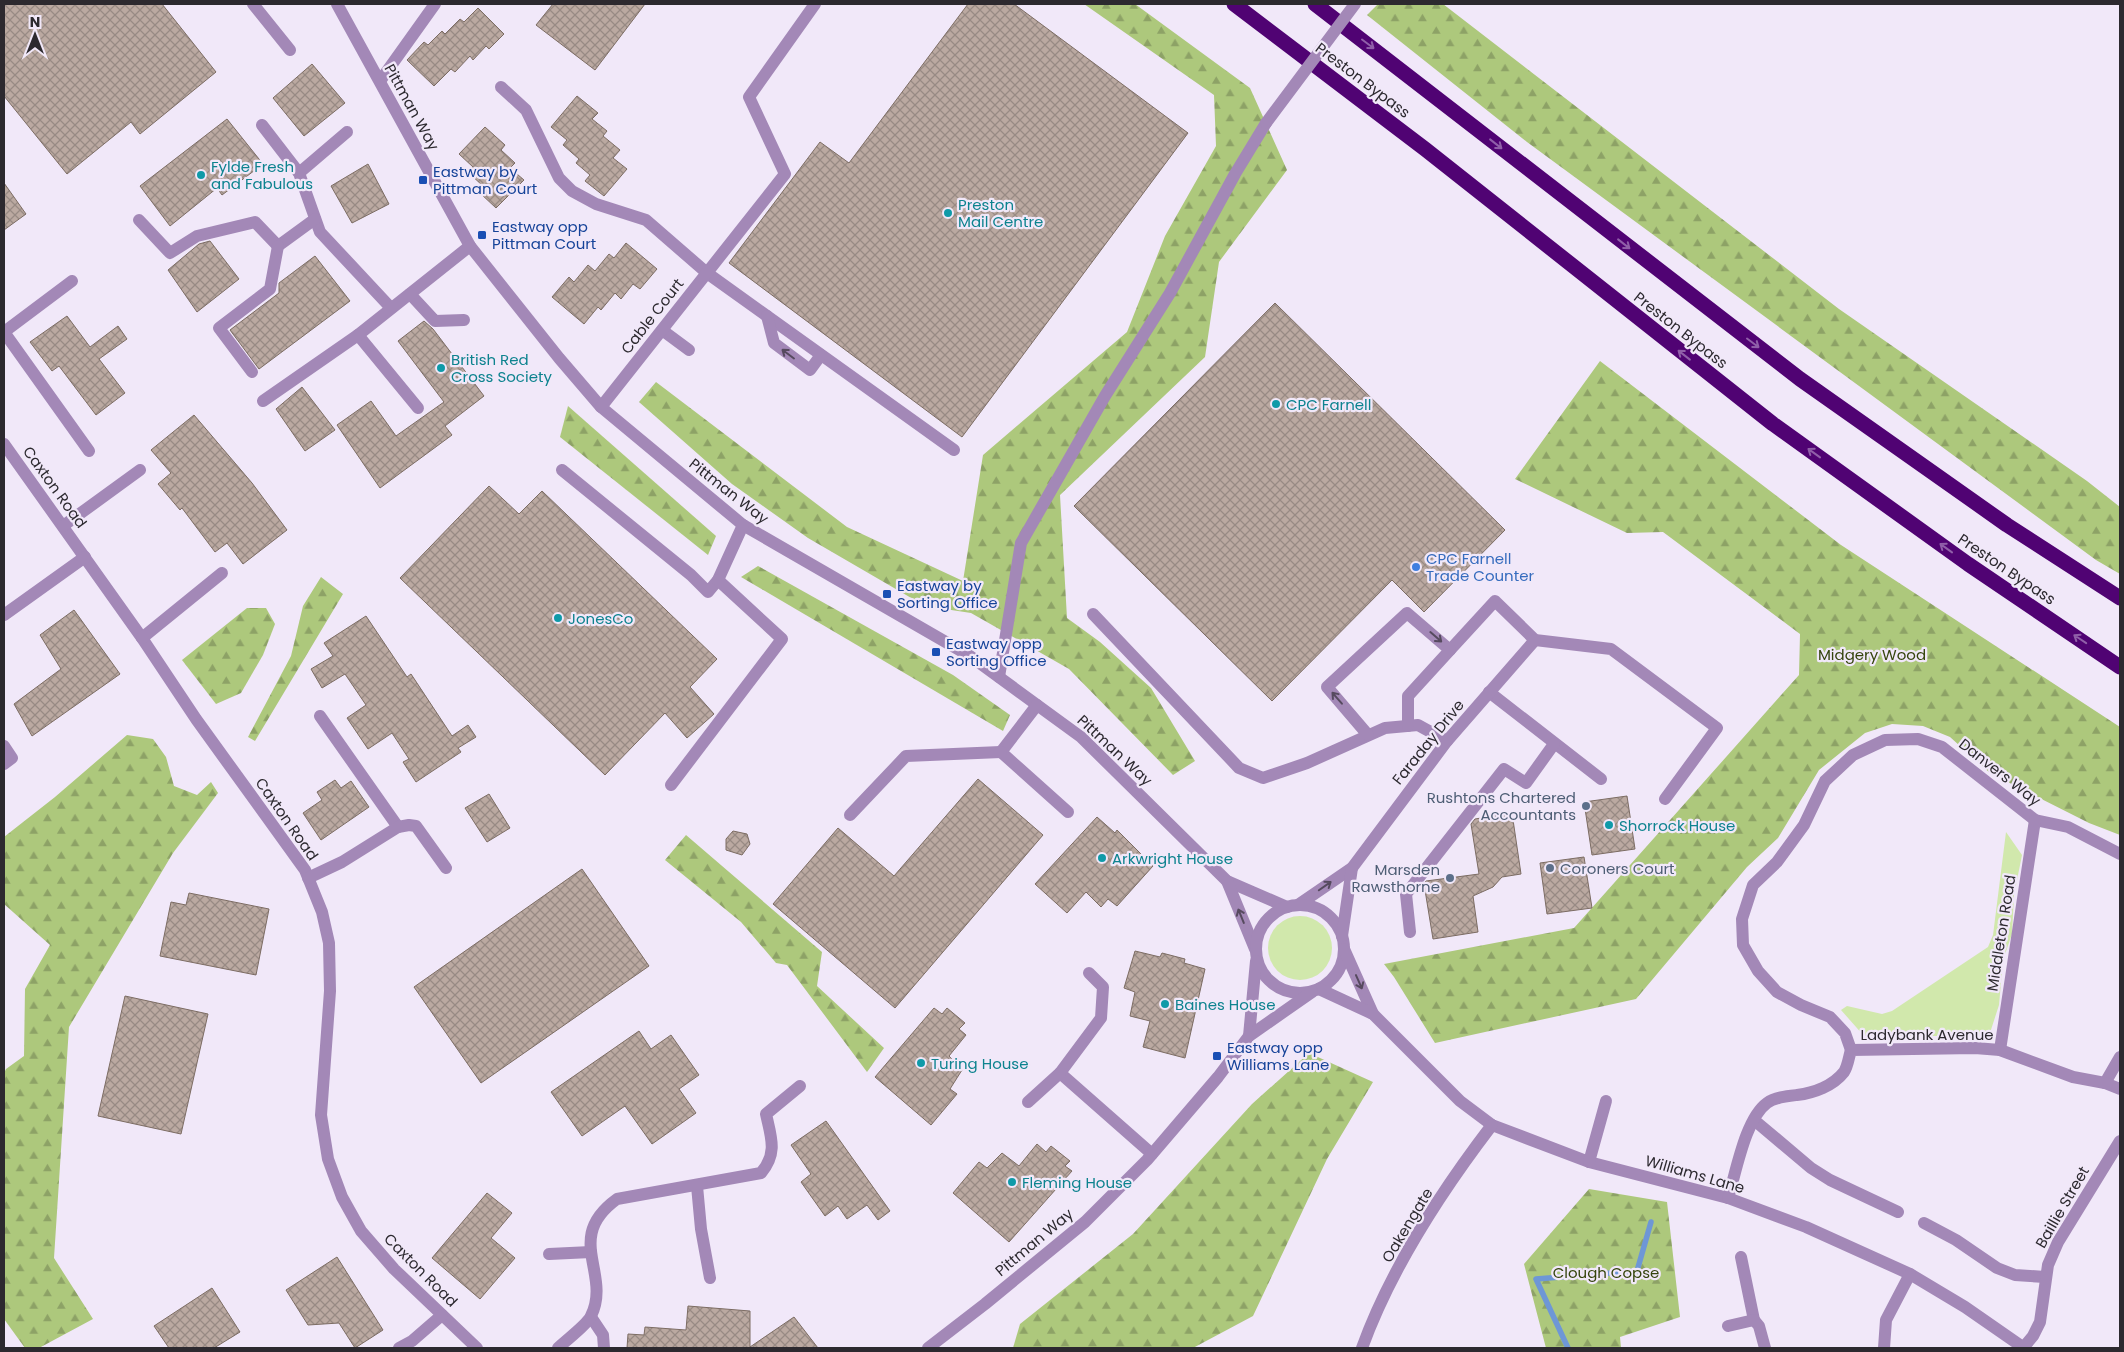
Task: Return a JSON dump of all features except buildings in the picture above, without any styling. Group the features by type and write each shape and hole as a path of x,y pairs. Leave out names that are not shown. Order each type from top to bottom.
{"highway":[{"name":"Preston Bypass","path":"1234,4 1425,149 1773,424 1968,564 2120,667"},
{"name":"Preston Bypass","path":"1315,4 1800,379 2007,525 2120,598"}],"street":[{"path":"253,4 290,50"},
{"name":"Pittman Way","path":"337,4 470,246 559,358 601,407 743,526 970,656 1081,737 1227,882 1256,954 1249,1036"},
{"path":"380,81 435,4"},
{"name":"Cable Court","path":"601,407 785,174 749,97 815,4"},
{"path":"999,677 1021,543 1105,396 1170,293 1234,174 1266,123 1355,4"},
{"path":"501,87 526,110 559,178 572,192 596,204 646,220 707,273 954,450"},
{"path":"262,124 299,173 320,232 391,308"},
{"path":"299,173 347,132"},
{"path":"252,372 219,328 270,290 278,246 315,219"},
{"path":"139,220 170,253 197,236 255,222 278,246"},
{"path":"263,401 358,335 470,246"},
{"path":"72,281 4,332 89,451"},
{"path":"410,294 435,321 464,320"},
{"path":"767,316 774,343 810,370 821,355"},
{"path":"662,330 689,350"},
{"path":"358,335 418,408"},
{"name":"Caxton Road","path":"4,444 142,638 196,720 305,870 322,912 329,943 330,991 322,1115 328,1159 342,1196 361,1231 394,1269 477,1348"},
{"path":"63,526 140,470"},
{"path":"562,470 691,575 708,592 718,580 743,526"},
{"path":"4,615 85,557"},
{"path":"142,638 222,573"},
{"path":"671,785 782,639 718,580"},
{"path":"1408,726 1408,696 1496,601 1534,640 1611,649 1717,728 1665,799"},
{"path":"1368,736 1327,687 1407,612 1450,650"},
{"path":"1093,614 1240,768 1263,778 1307,763 1385,728 1418,725 1447,741"},
{"name":"Faraday Drive","path":"1293,906 1352,868 1447,741 1534,640"},
{"path":"1489,692 1601,779"},
{"path":"1001,752 1038,705"},
{"path":"320,716 398,827"},
{"name":"Danvers Way","path":"1851,1050 1845,1033 1830,1017 1801,1005 1777,992 1758,972 1743,944 1742,919 1753,885 1777,862 1804,825 1825,781 1853,755 1885,740 1918,739 1942,747 2035,820 2068,827 2120,854"},
{"path":"1410,932 1406,894 1504,769 1526,782 1554,744"},
{"path":"4,746 12,758 4,764"},
{"path":"850,815 906,756 1001,752 1068,812"},
{"name":"Middleton Road","path":"2000,1050 2035,820"},
{"path":"308,878 342,862 398,827 409,825 416,826 446,868"},
{"name":"Faraday Drive","path":"1342,936 1352,868"},
{"name":"Pittman Way","path":"1227,882 1293,906"},
{"path":"1293,906 1313,907 1326,913 1336,923 1342,936 1344,949 1342,961 1337,972 1329,982 1315,990 1297,993 1283,990 1271,982 1261,971 1256,954 1257,936 1264,923 1274,913 1293,906"},
{"name":"Williams Lane","path":"1344,949 1373,1014 1460,1101 1492,1125 1589,1162 1728,1198 1806,1227 1910,1274 1965,1307 2024,1348"},
{"path":"1028,1102 1060,1073 1101,1018 1103,988 1089,973"},
{"name":"Pittman Way","path":"928,1348 1085,1222 1152,1154 1218,1077 1249,1036 1315,990"},
{"name":"Williams Lane","path":"1315,990 1373,1014"},
{"name":"Ladybank Avenue","path":"1728,1198 1757,1112 1768,1102 1784,1096 1808,1094 1830,1084 1845,1071 1851,1050 1975,1048 2000,1050 2073,1077 2105,1083 2120,1089"},
{"path":"2105,1083 2120,1057"},
{"path":"1060,1073 1152,1154"},
{"path":"558,1348 591,1317 595,1289 590,1243 595,1221 603,1209 617,1199 761,1173 768,1165 773,1147 766,1114 800,1086"},
{"path":"1589,1162 1606,1101"},
{"path":"1754,1120 1811,1168 1830,1180 1898,1212"},
{"name":"Oakengate","path":"1362,1348 1373,1317 1408,1251 1464,1161 1492,1125"},
{"name":"Baillie Street","path":"2024,1348 2040,1322 2044,1305 2048,1265 2058,1242 2120,1141"},
{"path":"697,1186 700,1229 710,1278"},
{"path":"1924,1223 1956,1240 1997,1268 2015,1275 2046,1277"},
{"path":"549,1254 591,1252"},
{"path":"1740,1257 1754,1320 1759,1326 1765,1348"},
{"path":"1884,1348 1886,1320 1910,1274"},
{"path":"399,1348 412,1341 442,1315"},
{"path":"591,1317 603,1334 604,1348"},
{"path":"1728,1326 1754,1320"}],"green space":[{"path":"1084,4 1135,4 1250,88 1287,170 1219,262 1205,357 1060,495 1067,618 1100,642 1151,688 1195,761 1173,775 1069,669 971,613 925,606 808,538 732,484 639,402 656,382 847,527 963,581 983,455 1127,332 1165,236 1216,146 1214,95"},
{"path":"1378,4 1443,4 1839,309 2087,481 2120,507 2120,574 2096,560 1527,142 1367,15"},
{"name":"Midgery Wood","path":"1600,361 1841,545 2120,727 2120,835 2089,823 1990,773 1950,737 1923,726 1892,724 1865,733 1819,770 1778,838 1747,867 1636,999 1435,1043 1384,964 1574,928 1799,675 1800,634 1663,532 1627,533 1515,479"},
{"path":"568,406 716,536 708,555 560,437"},
{"path":"758,566 953,675 1010,715 1003,731 741,577"},
{"path":"321,577 343,594 255,741 248,737 291,656 303,606"},
{"path":"247,608 266,608 275,624 263,655 241,693 216,704 182,660"},
{"path":"127,735 153,739 166,757 174,786 197,795 211,782 218,793 173,853 69,1027 54,1258 93,1319 39,1348 25,1348 4,1319 4,1073 6,1069 24,1056 25,989 50,945 4,904 4,837 55,797"},
{"path":"2006,832 2022,855 2014,895 2012,934 2003,960 1999,1005 1989,1036 1864,1036 1841,1010 1847,1006 1882,1014 1892,1011 1988,947 1993,935"},
{"path":"686,835 822,952 817,986 884,1048 867,1072 787,965 776,963 741,922 665,860"},
{"path":"1300,916 1312,918 1323,925 1330,936 1332,948 1330,960 1323,971 1312,978 1300,980 1288,978 1277,971 1270,960 1268,948 1270,936 1277,925 1288,918"},
{"path":"1309,1053 1373,1082 1327,1159 1253,1316 1193,1348 1013,1348 1020,1324 1133,1234 1252,1104"},
{"name":"Clough Copse","path":"1589,1189 1667,1202 1680,1317 1620,1337 1621,1348 1546,1348 1524,1264"}],"waterway":[{"path":"1568,1348 1536,1279 1637,1271 1651,1222"}],"place":[{"name":"Fylde Fresh and Fabulous","path":"201,175"},
{"name":"Eastway by Pittman Court","path":"423,180"},
{"name":"Preston Mail Centre","path":"948,213"},
{"name":"Eastway opp Pittman Court","path":"482,235"},
{"name":"British Red Cross Society","path":"441,368"},
{"name":"CPC Farnell","path":"1276,404"},
{"name":"CPC Farnell Trade Counter","path":"1416,567"},
{"name":"Eastway by Sorting Office","path":"887,594"},
{"name":"JonesCo","path":"558,618"},
{"name":"Eastway opp Sorting Office","path":"936,652"},
{"name":"Rushtons Chartered Accountants","path":"1586,806"},
{"name":"Shorrock House","path":"1609,825"},
{"name":"Arkwright House","path":"1102,858"},
{"name":"Coroners Court","path":"1550,868"},
{"name":"Marsden Rawsthorne","path":"1450,878"},
{"name":"Baines House","path":"1165,1004"},
{"name":"Eastway opp Williams Lane","path":"1217,1056"},
{"name":"Turing House","path":"921,1063"},
{"name":"Fleming House","path":"1012,1182"}]}
